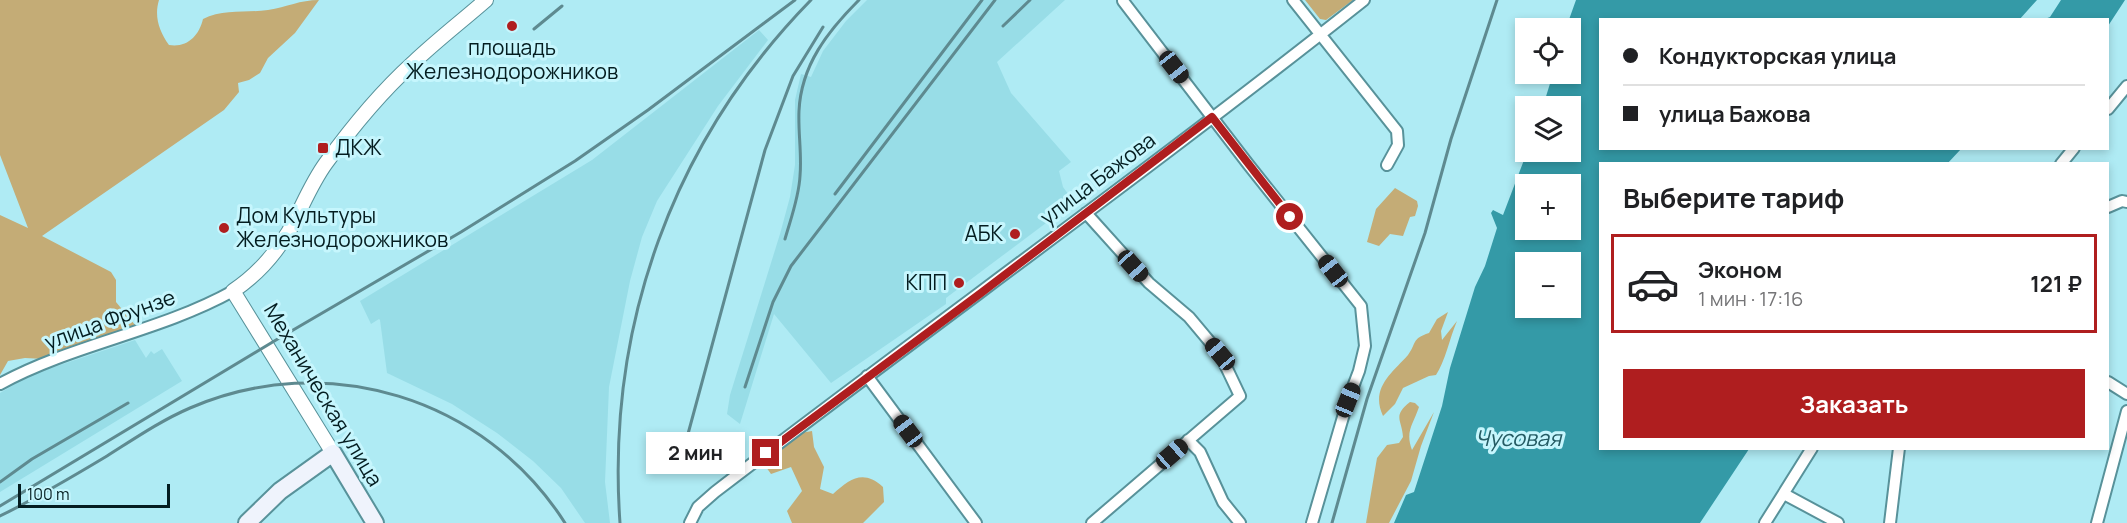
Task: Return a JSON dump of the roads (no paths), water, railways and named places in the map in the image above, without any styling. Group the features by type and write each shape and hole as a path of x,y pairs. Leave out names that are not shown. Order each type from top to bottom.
{"main road":[{"path":"247,523 280,491 333,453"},
{"name":"Механическая улица","path":"333,453 375,523"}],"street":[{"path":"233,291 257,273 273,255 289,231 317,175 378,98 414,62 486,0"},
{"path":"1293,0 1396,131 1398,145 1387,165"},
{"name":"улица Бажова","path":"690,523 698,507 715,492 867,376 973,299 1364,0"},
{"path":"1123,1 1361,306 1365,346 1311,523"},
{"path":"2109,108 2127,86"},
{"path":"2063,162 2072,150"},
{"path":"2109,207 2122,201 2127,202"},
{"path":"1086,213 1149,283 1189,317 1213,345 1220,354 1240,396 1092,523"},
{"name":"улица Фрунзе","path":"0,384 39,366 159,324 233,291"},
{"name":"Механическая улица","path":"233,291 333,453"},
{"path":"867,376 976,523"},
{"path":"2109,383 2127,394"},
{"path":"2097,523 2127,411"},
{"path":"1188,440 1200,452 1223,502 1240,523"},
{"path":"1765,523 1811,450"},
{"path":"1890,523 1899,450"},
{"path":"1784,494 1838,523"}],"water":[{"name":"Чусовая","path":"1576,0 2037,0 2021,18 1599,18 1599,150 1960,150 1949,162 1599,162 1599,450 1748,450 1700,523 1394,523 1406,495 1414,492 1442,406 1450,368 1475,287 1485,266 1497,228 1491,213 1493,210 1503,215 1515,184 1515,240 1581,240 1581,174 1519,174 1523,162 1581,162 1581,96 1546,96 1550,84 1581,84 1581,18 1570,18"},
{"path":"2061,0 2125,0 2109,24 2109,18 2048,18"}],"railway":[{"path":"0,506 461,232 575,161 648,110 795,0"},
{"path":"620,523 619,450 625,378 638,308 658,240 686,176 721,113 763,55 811,0"},
{"path":"785,239 799,184 801,160 799,111 805,79 818,50 859,0"},
{"path":"835,194 982,0"},
{"path":"745,387 773,302 791,266 995,0"},
{"path":"1003,26 1030,0"},
{"path":"1332,523 1367,399 1425,233 1451,139 1497,0"},
{"path":"534,29 562,6"},
{"path":"682,456 765,150 793,76 823,27"},
{"path":"0,516 54,487 158,424 190,408 242,391 295,383 347,385 398,396 447,416 492,444 531,479 565,523"},
{"path":"0,482 32,459 128,403"}],"place":[{"name":"площадь Железнодорожников","path":"512,26"},
{"name":"ДКЖ","path":"323,148"},
{"name":"Дом Культуры Железнодорожников","path":"224,228"},
{"name":"АБК","path":"1015,234"},
{"name":"КПП","path":"959,283"}]}
